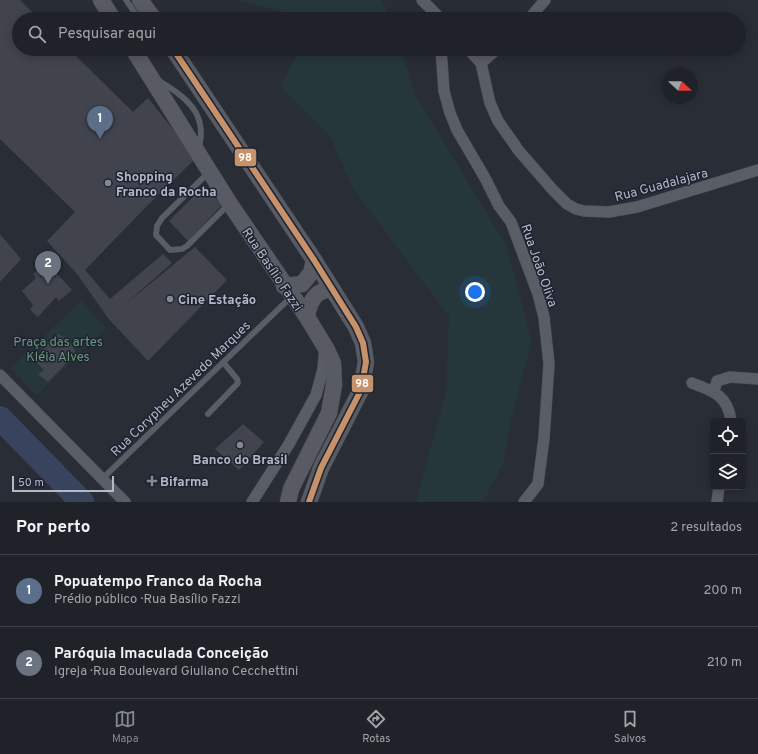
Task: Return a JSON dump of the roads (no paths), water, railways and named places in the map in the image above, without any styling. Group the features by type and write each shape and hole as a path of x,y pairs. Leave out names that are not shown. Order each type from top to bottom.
{"main road":[{"path":"101,0 109,12"},
{"path":"140,0 149,12"},
{"name":"Rua Basílio Fazzi","path":"137,56 230,204 325,346 333,363 334,385 329,413 295,482 288,502"},
{"path":"176,56 314,260 363,343 366,362 363,385 356,402 321,468 309,502"},
{"path":"287,291 302,284 311,273 314,260"},
{"path":"307,318 309,305 315,296 322,291 333,290"}],"street":[{"path":"422,0 434,12"},
{"path":"535,12 545,0"},
{"name":"Rua João Oliva","path":"442,56 444,91 450,113 457,130 486,178 499,206 511,222 538,294 544,317 549,364 535,502"},
{"name":"Rua Guadalajara","path":"474,56 481,63 490,102 498,121 519,151 553,190 567,204 576,209 584,212 609,212 637,207 758,170"},
{"path":"481,63 489,56"},
{"path":"252,502 289,444 316,395 323,369 325,346"},
{"path":"0,375 125,502"},
{"path":"714,391 716,381 730,377 758,379"},
{"path":"692,383 714,391 728,409 730,418"},
{"path":"524,502 538,484"},
{"path":"717,502 719,490"}],"lane":[{"path":"126,0 134,12"},
{"path":"210,172 162,218 157,226 156,235 170,250 182,249 230,204"},
{"name":"Rua Corypheu Azevedo Marques","path":"102,479 223,362 287,291"},
{"path":"208,414 238,383 237,379 223,362"}],"waterway":[{"path":"0,418 82,502"}],"place":[{"name":"Popuatempo Franco da Rocha","path":"100,139"},
{"name":"Shopping Franco da Rocha","path":"108,183"},
{"name":"Paróquia Imaculada Conceição","path":"48,284"},
{"name":"Cine Estação","path":"170,299"},
{"name":"Banco do Brasil","path":"240,445"},
{"name":"Bifarma","path":"152,481"}],"park label":[{"name":"Praça das artes Kléia Alves","path":"58,348"}]}
